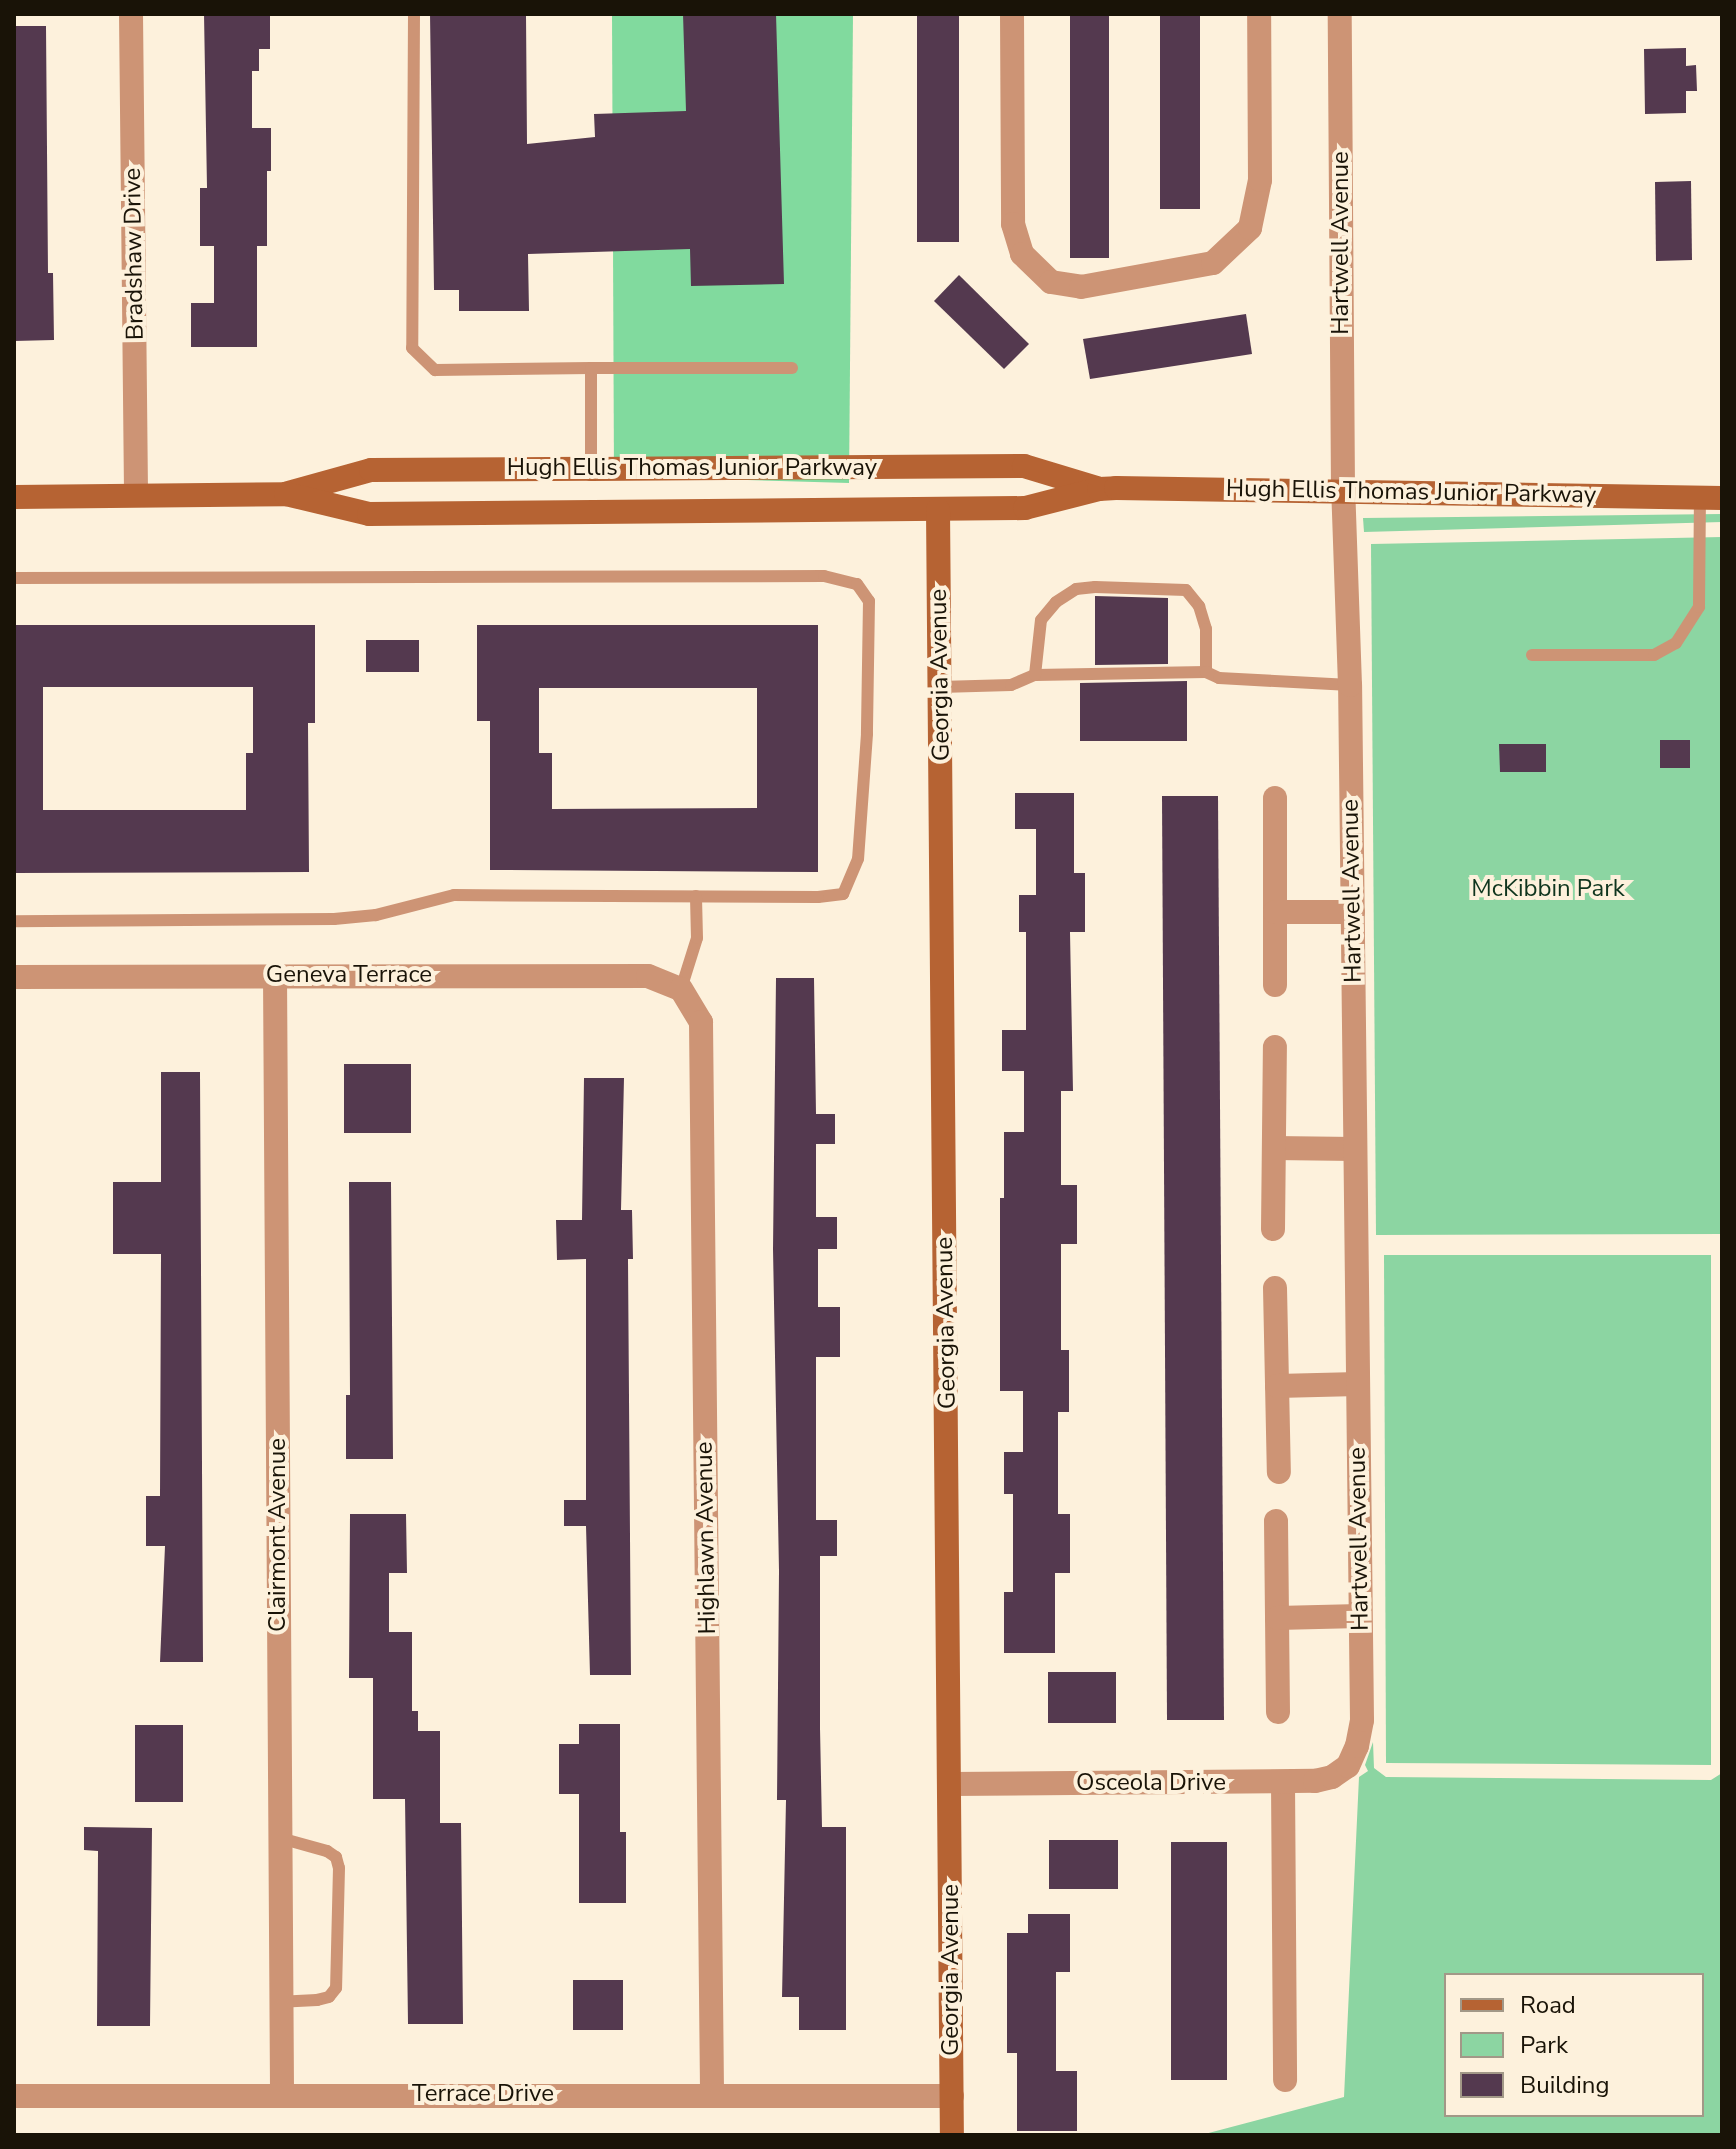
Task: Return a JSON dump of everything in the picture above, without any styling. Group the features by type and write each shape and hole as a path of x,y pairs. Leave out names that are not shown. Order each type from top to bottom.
{"main road":[{"name":"Hugh Ellis Thomas Junior Parkway","path":"286,494 371,470 1024,466 1099,489"},
{"name":"Hugh Ellis Thomas Junior Parkway","path":"14,497 286,494 369,514 1025,508 1099,489 1343,489 1711,498"},
{"name":"Georgia Avenue","path":"938,510 952,2135"}],"street":[{"name":"Bradshaw Drive","path":"131,14 136,495"},
{"path":"1012,14 1013,224 1022,254 1051,282 1081,287 1213,263 1250,228 1260,180 1259,14"},
{"name":"Hartwell Avenue","path":"1340,14 1343,489 1350,685 1362,1720 1357,1746 1348,1766"},
{"path":"1275,798 1275,985"},
{"path":"1275,912 1353,912"},
{"name":"Clairmont Avenue","path":"275,975 282,2095"},
{"name":"Geneva Terrace","path":"14,977 648,976 681,989"},
{"name":"Highlawn Avenue","path":"681,989 701,1022 712,2094"},
{"path":"1273,1229 1275,1047"},
{"path":"1274,1148 1355,1149"},
{"path":"1275,1288 1279,1472"},
{"path":"1277,1386 1358,1384"},
{"path":"1276,1521 1278,1712"},
{"path":"1277,1618 1360,1616"},
{"name":"Osceola Drive","path":"951,1784 1283,1782 1332,1777 1348,1766"},
{"path":"1283,1782 1285,2080"},
{"name":"Terrace Drive","path":"14,2096 952,2096"}],"lane":[{"path":"414,14 412,348 435,370 792,368"},
{"path":"591,368 591,469"},
{"path":"1532,655 1654,655 1676,643 1699,607 1711,498"},
{"path":"14,578 824,576 857,584 869,601 867,734 858,859 843,894 818,897 454,895 376,915 334,919 14,921"},
{"path":"1035,675 1041,620 1056,602 1076,589 1095,587 1186,590 1199,606 1206,629 1206,672"},
{"path":"940,687 1011,685 1035,675 1206,672 1219,678 1350,685"},
{"path":"681,989 697,938 696,896"},
{"path":"280,1838 327,1851 336,1857 339,1868 336,1988 329,1997 282,2002"}],"green space":[{"path":"612,14 853,14 849,483 614,476"},
{"path":"1722,514 1722,522 1364,532 1363,518"},
{"name":"McKibbin Park","path":"1722,537 1722,1234 1376,1235 1371,544"},
{"path":"1384,1255 1711,1255 1711,1765 1386,1763"},
{"path":"1373,1742 1374,1768 1386,1777 1711,1780 1722,1773 1722,2135 1201,2135 1344,2097 1359,1777 1368,1771 1365,1765"}],"building":[{"path":"204,14 270,14 270,49 259,49 259,71 252,71 252,128 271,128 271,171 267,171 267,246 257,246 257,347 191,347 191,303 214,303 214,246 200,246 200,188 207,188"},
{"path":"430,14 526,14 527,144 595,137 594,114 686,111 683,14 776,14 784,284 691,286 690,249 528,254 529,311 459,311 459,290 434,290"},
{"path":"917,14 959,14 959,242 917,242"},
{"path":"1070,14 1109,14 1109,258 1070,258"},
{"path":"1160,14 1200,14 1200,209 1160,209"},
{"path":"14,26 46,26 48,273 53,273 54,340 14,341"},
{"path":"1686,48 1686,66 1696,65 1697,91 1686,91 1686,113 1645,114 1644,49"},
{"path":"1691,181 1692,260 1656,261 1655,182"},
{"path":"959,275 1029,344 1004,369 934,301"},
{"path":"1246,314 1252,354 1090,379 1083,339"},
{"path":"1095,596 1168,598 1168,664 1095,665"},
{"path":"14,625 315,625 315,723 308,723 309,872 14,873","holes":["43,687 253,687 253,753 246,753 246,810 43,810"]},
{"path":"477,625 818,625 818,872 490,870 490,721 477,721","holes":["539,688 757,688 757,808 552,809 552,753 539,753"]},
{"path":"366,640 419,640 419,672 366,672"},
{"path":"1187,681 1187,741 1080,741 1080,683"},
{"path":"1660,740 1690,740 1690,768 1660,768"},
{"path":"1499,744 1546,744 1546,772 1500,772"},
{"path":"1015,793 1074,793 1074,873 1085,873 1085,932 1070,932 1073,1091 1061,1091 1061,1185 1077,1185 1077,1244 1061,1244 1061,1350 1069,1350 1069,1412 1058,1412 1058,1514 1070,1514 1070,1573 1055,1573 1055,1653 1004,1653 1004,1592 1013,1592 1013,1494 1004,1494 1004,1452 1023,1452 1023,1391 1000,1391 1000,1198 1004,1198 1004,1132 1024,1132 1024,1071 1002,1071 1002,1030 1026,1030 1026,932 1019,932 1019,895 1036,895 1036,829 1015,829"},
{"path":"1162,796 1218,796 1224,1720 1167,1720"},
{"path":"776,978 814,978 816,1114 835,1114 835,1144 816,1144 816,1217 837,1217 837,1249 818,1249 818,1307 840,1307 840,1357 816,1357 816,1520 837,1520 837,1556 820,1556 820,1728 822,1827 846,1827 846,2030 799,2030 799,1997 782,1997 786,1800 777,1800 779,1571 773,1249"},
{"path":"344,1064 411,1064 411,1133 344,1133"},
{"path":"161,1072 200,1072 203,1662 160,1662 165,1546 146,1546 146,1496 160,1496 161,1254 113,1254 113,1182 161,1182"},
{"path":"584,1078 624,1078 621,1210 632,1210 633,1259 628,1259 631,1675 590,1675 586,1526 564,1526 564,1500 586,1500 586,1259 557,1260 556,1220 582,1220"},
{"path":"349,1182 391,1182 393,1459 346,1459 346,1395 350,1395"},
{"path":"350,1514 406,1514 407,1573 389,1573 389,1632 412,1632 412,1711 418,1711 418,1731 440,1731 440,1823 461,1823 463,2024 408,2024 405,1799 373,1799 373,1678 349,1678"},
{"path":"1048,1672 1116,1672 1116,1723 1048,1723"},
{"path":"579,1724 620,1724 620,1832 626,1832 626,1903 579,1903 579,1794 559,1794 559,1744 579,1744"},
{"path":"135,1725 183,1725 183,1802 135,1802"},
{"path":"84,1827 152,1828 150,2026 97,2026 98,1851 84,1850"},
{"path":"1049,1840 1118,1840 1118,1889 1049,1889"},
{"path":"1171,1842 1227,1842 1227,2080 1171,2080"},
{"path":"1028,1914 1070,1914 1070,1972 1056,1972 1056,2071 1077,2071 1077,2131 1017,2131 1017,2053 1007,2053 1007,1933 1028,1933"},
{"path":"573,1980 623,1980 623,2030 573,2030"}]}
